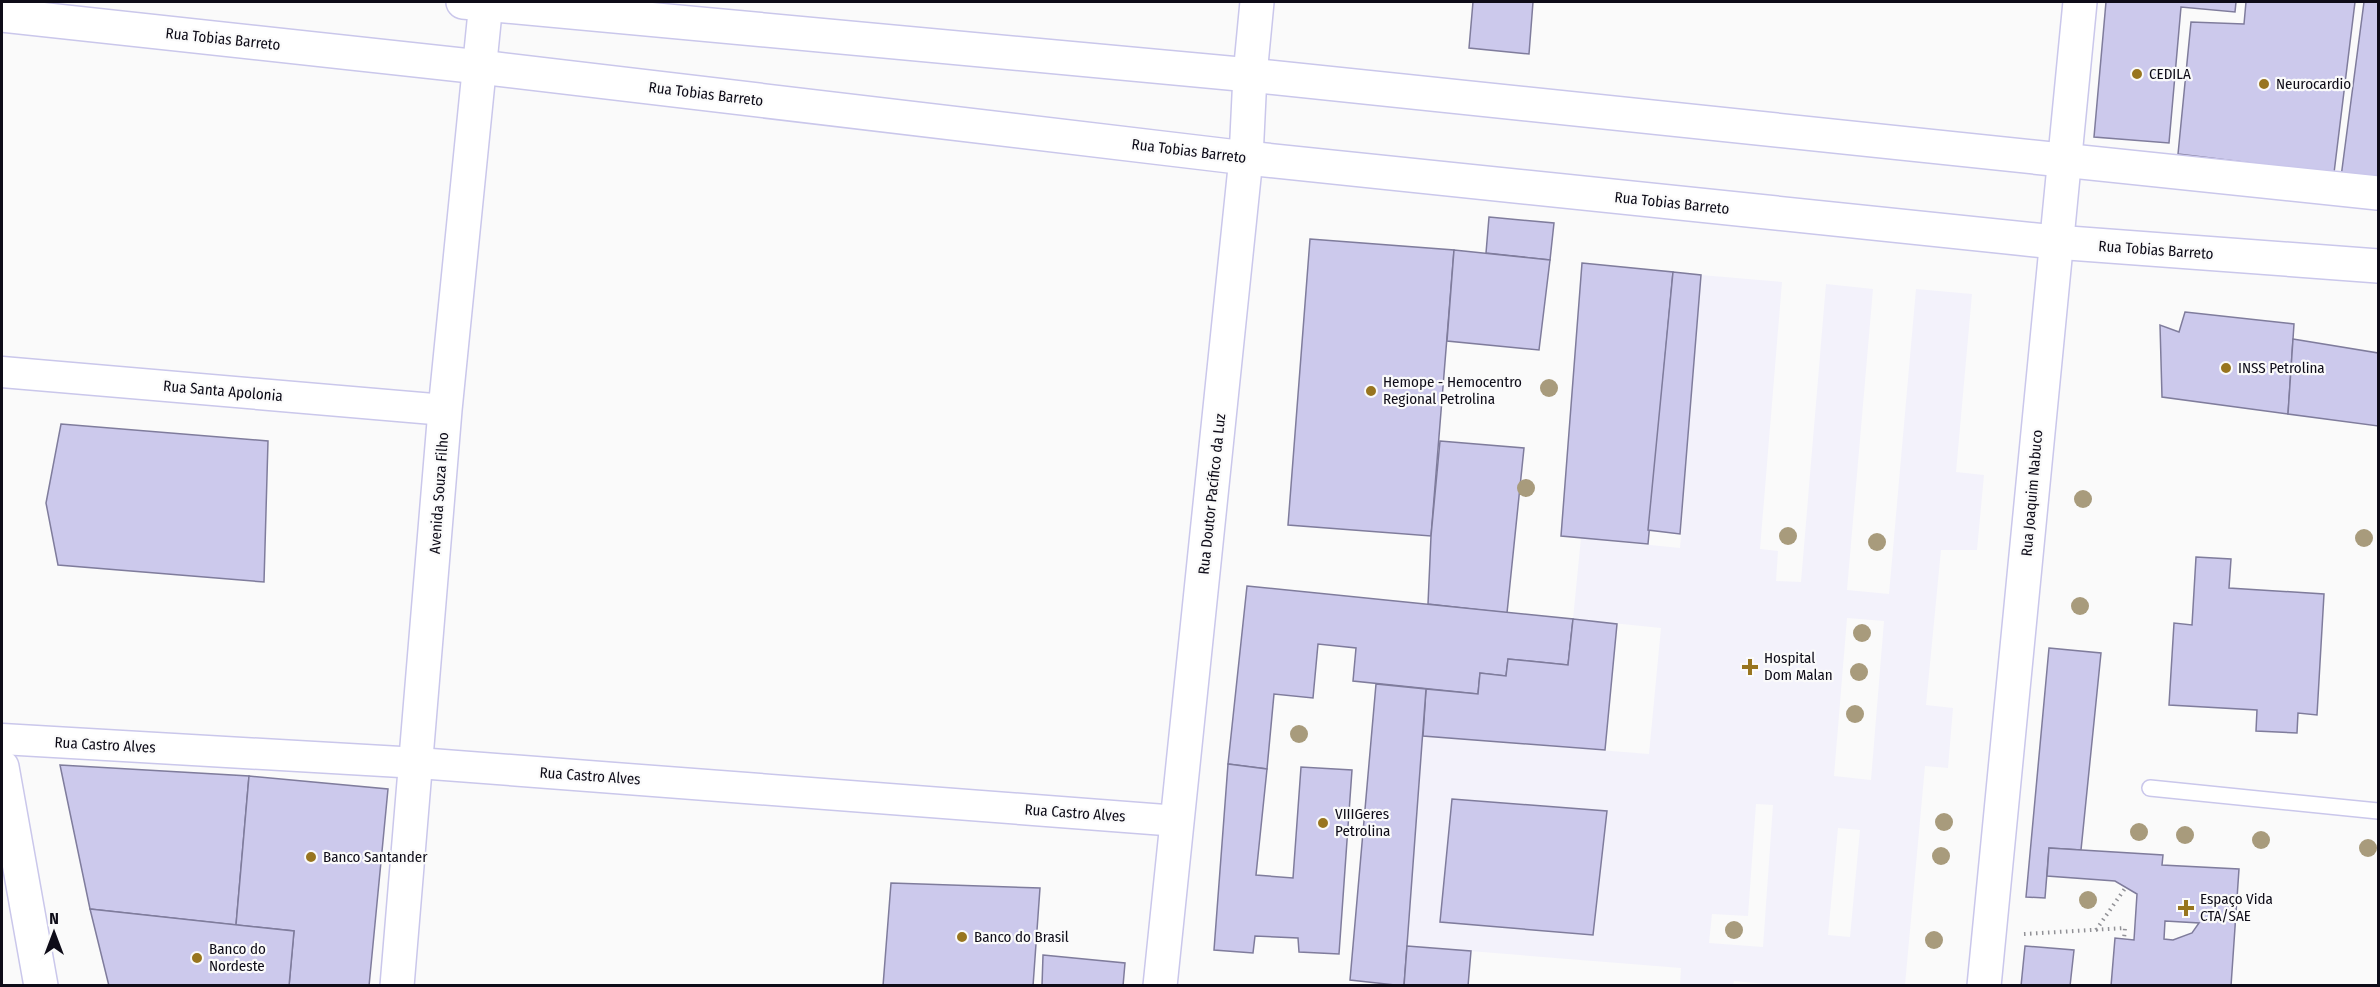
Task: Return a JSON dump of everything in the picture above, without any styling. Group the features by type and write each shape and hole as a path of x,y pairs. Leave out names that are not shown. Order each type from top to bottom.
{"street":[{"path":"478,2 1250,75 2379,193"},
{"name":"Avenida Souza Filho","path":"398,986 445,410 480,68 478,2"},
{"name":"Rua Doutor Pacífico da Luz","path":"1160,986 1246,158 1250,75 1257,2"},
{"name":"Rua Joaquim Nabuco","path":"1984,986 2080,2"},
{"name":"Rua Tobias Barreto","path":"2,15 480,68 1246,158 2055,242 2379,266"},
{"name":"Rua Santa Apolonia","path":"2,372 445,410"},
{"name":"Rua Castro Alves","path":"2,739 417,763 1178,821"},
{"path":"2,767 41,986"}],"lane":[{"path":"2150,788 2379,811"}],"path":[{"path":"2096,930 2126,887"},
{"path":"2026,934 2125,928 2124,939"}],"shaded area":[{"name":"Hospital Dom Malan","path":"1701,275 1782,282 1760,549 1778,551 1776,581 1801,582 1826,284 1873,289 1847,590 1889,594 1916,289 1972,294 1956,472 1984,475 1977,550 1941,550 1926,705 1953,708 1948,768 1925,766 1905,985 1785,986 1734,981 1733,985 1680,985 1681,968 1407,946 1423,736 1649,754 1661,628 1573,619 1581,538 1680,548","holes":["1847,618 1884,621 1871,780 1834,776","1756,804 1773,805 1763,947 1709,943 1712,914 1748,916","1838,828 1860,830 1850,937 1828,935"]}],"building":[{"path":"1473,2 1533,2 1529,54 1469,48"},
{"name":"CEDILA","path":"2106,2 2236,2 2235,12 2181,7 2169,143 2094,137"},
{"name":"Neurocardio","path":"2246,2 2355,2 2334,173 2178,154 2191,22 2244,24"},
{"path":"2364,2 2378,2 2378,181 2341,177"},
{"path":"1489,217 1554,223 1550,260 1486,253"},
{"name":"Hemope - Hemocentro Regional Petrolina","path":"1310,239 1454,250 1431,536 1288,525"},
{"path":"1454,250 1550,260 1539,350 1447,341"},
{"path":"1582,263 1673,272 1648,544 1561,536"},
{"path":"1673,272 1701,275 1680,534 1648,530"},
{"name":"INSS Petrolina","path":"2185,312 2294,324 2288,414 2162,397 2160,325 2179,332"},
{"name":"INSS Petrolina","path":"2293,339 2378,353 2378,426 2288,414"},
{"path":"61,424 268,441 264,582 58,565 46,503"},
{"path":"1440,441 1524,448 1507,613 1428,604 1431,536"},
{"path":"2196,557 2231,559 2229,588 2324,594 2317,715 2298,713 2297,733 2256,731 2257,710 2169,705 2174,623 2192,625"},
{"path":"1247,586 1573,619 1568,665 1508,659 1506,676 1480,673 1478,694 1353,681 1356,648 1318,644 1313,698 1274,694 1267,769 1228,764"},
{"path":"1573,619 1617,624 1605,750 1423,736 1426,689 1478,694 1480,673 1506,676 1508,659 1568,665"},
{"path":"2049,648 2101,653 2081,850 2049,848 2045,898 2026,897"},
{"path":"1376,684 1426,689 1404,986 1350,980"},
{"name":"VIIIGeres Petrolina","path":"1228,764 1267,769 1256,875 1293,878 1301,767 1352,770 1339,954 1299,952 1298,938 1255,936 1253,953 1214,950"},
{"path":"60,765 249,776 236,925 90,909"},
{"name":"Banco Santander","path":"249,776 388,789 369,986 289,986 294,931 236,925"},
{"path":"1452,799 1607,811 1593,935 1440,922"},
{"name":"Espaço Vida CTA/SAE","path":"2049,848 2163,855 2162,865 2239,869 2231,986 2111,986 2115,938 2134,940 2137,894 2115,881 2047,876","holes":["2165,921 2199,923 2192,933 2173,940 2164,939"]},
{"name":"Banco do Brasil","path":"891,883 1040,888 1033,986 883,986"},
{"name":"Banco do Nordeste","path":"90,909 294,931 289,986 109,986"},
{"path":"1407,946 1471,951 1468,986 1404,986"},
{"path":"2025,946 2074,950 2070,986 2021,986"},
{"path":"1043,955 1125,963 1123,986 1042,986"}],"place":[{"name":"CEDILA","path":"2137,74"},
{"name":"Neurocardio","path":"2264,84"},
{"name":"INSS Petrolina","path":"2226,368"},
{"name":"Hemope - Hemocentro Regional Petrolina","path":"1371,391"},
{"name":"Hospital Dom Malan","path":"1750,667"},
{"name":"VIIIGeres Petrolina","path":"1323,823"},
{"name":"Banco Santander","path":"311,857"},
{"name":"Espaço Vida CTA/SAE","path":"2186,908"},
{"name":"Banco do Brasil","path":"962,937"},
{"name":"Banco do Nordeste","path":"197,958"}]}
